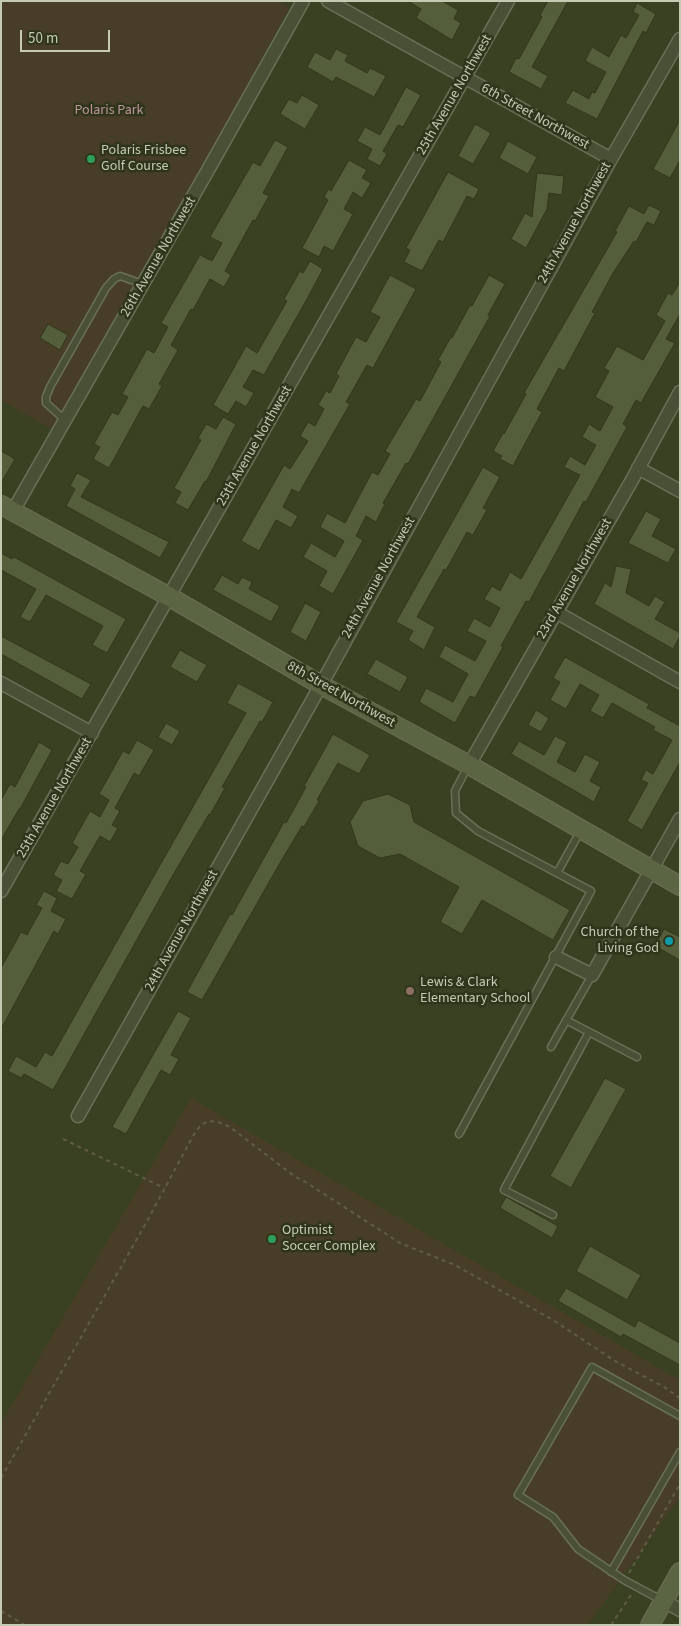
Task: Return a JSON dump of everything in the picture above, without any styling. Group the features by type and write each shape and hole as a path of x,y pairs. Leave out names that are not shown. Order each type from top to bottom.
{"street":[{"name":"26th Avenue Northwest","path":"7,508 65,420 302,1"},
{"name":"6th Street Northwest","path":"328,1 611,159"},
{"name":"25th Avenue Northwest","path":"1,892 508,1"},
{"name":"24th Avenue Northwest","path":"78,1116 321,685 611,159 680,39"},
{"name":"23rd Avenue Northwest","path":"469,765 680,392"},
{"path":"638,468 680,491"},
{"name":"8th Street Northwest","path":"7,508 168,596 321,685 469,765 680,886"},
{"path":"556,612 680,682"},
{"path":"1,683 92,733"},
{"path":"556,957 592,975 680,819"},
{"path":"650,1625 680,1572"},
{"path":"664,1601 680,1610"}],"lane":[{"path":"65,420 46,403 46,397 92,312 106,288 114,279 120,276 143,284"},
{"path":"459,1134 591,891 478,831 456,813 455,791 469,765"},
{"path":"557,873 581,830"},
{"path":"551,1047 592,975"},
{"path":"566,1020 637,1058"},
{"path":"553,1216 504,1190 589,1032"},
{"path":"664,1601 624,1580 578,1549 553,1517 518,1495 592,1366 680,1416"},
{"path":"611,1572 680,1452"}],"path":[{"path":"1,1478 193,1136 200,1126 208,1121 218,1122 230,1127 294,1176 308,1183 400,1243 456,1265 553,1320 615,1361 664,1387 680,1398"},
{"path":"63,1139 164,1188"},
{"path":"624,1580 680,1484"},
{"path":"611,1625 636,1587"},
{"path":"1,1611 25,1625"}],"green space":[{"name":"Polaris Park","path":"1,1 277,1 289,8 58,433 1,400"},
{"name":"Optimist Soccer Complex","path":"191,1098 680,1380 680,1497 588,1625 1,1625 1,1423"}],"building":[{"path":"408,1 442,1 458,10 454,19 461,23 452,40 416,18 421,9"},
{"path":"548,1 568,1 532,67 548,76 541,89 509,72 516,58 519,59 542,17 540,15"},
{"path":"637,3 656,14 646,33 643,31 597,119 565,103 573,90 589,99 592,92 595,93 606,72 585,61 592,47 609,57 621,35 626,38 639,15 633,12"},
{"path":"336,49 348,55 345,61 367,73 370,68 386,76 374,97 336,77 333,82 307,67 315,52 330,60"},
{"path":"406,87 421,95 403,127 398,125 383,151 387,154 380,166 367,159 372,149 357,141 365,127 380,135"},
{"path":"302,95 319,105 305,129 280,114 289,99 297,103"},
{"path":"680,120 680,160 670,178 653,169"},
{"path":"475,124 491,133 473,164 458,156"},
{"path":"275,140 288,147 263,193 269,196 255,221 253,220 225,271 231,275 224,287 210,279 193,310 191,309 171,345 178,350 159,384 162,386 149,409 143,406 109,468 93,459 100,447 94,444 112,412 118,415 128,397 122,394 147,349 154,353 168,327 161,323 200,255 212,261 222,243 210,237 253,162 260,166"},
{"path":"508,141 537,157 528,174 499,158"},
{"path":"349,160 367,170 362,178 371,183 362,198 353,192 344,209 353,214 333,251 324,246 319,257 302,248 328,200 324,197 328,189 331,191"},
{"path":"448,172 479,189 474,199 467,196 443,242 439,240 422,271 404,262 410,250 406,248"},
{"path":"537,173 564,176 562,195 549,193 547,209 526,248 511,239 525,213 532,217"},
{"path":"649,205 661,211 654,225 647,222 636,242 634,241 613,273 592,312 595,313 564,371 559,368 537,409 542,412 513,466 500,459 502,456 493,451 526,394 524,393 617,232 615,231 629,206 644,214"},
{"path":"310,261 323,269 264,375 253,370 243,387 254,393 246,407 236,401 228,414 213,405 246,346 257,353 287,301 284,299 300,271 303,273"},
{"path":"390,275 416,289 373,368 367,365 346,402 350,404 299,493 292,489 283,507 298,516 291,528 276,520 259,551 241,541 284,465 290,469 308,441 300,436 308,422 315,426 324,409 318,405 326,391 330,393 339,376 336,374 356,337 366,342 380,317 370,312"},
{"path":"489,275 505,284 488,315 490,316 408,464 406,463 383,503 385,504 376,522 366,516 356,536 363,540 333,594 319,586 327,571 303,557 311,543 335,557 344,541 320,527 327,513 345,523 372,472 378,475 390,454 385,451 416,399 420,401 441,362 438,360"},
{"path":"680,282 680,314 666,339 675,343 641,403 636,400 623,424 627,427 586,502 584,501 529,602 526,601 475,698 470,696 455,723 419,702 426,688 453,702 468,674 439,657 445,645 475,661 486,641 467,631 474,618 490,627 500,608 484,599 492,586 500,591 510,572 521,579 580,475 564,467 570,456 585,465 596,445 582,437 589,424 600,431 613,407 595,397 609,371 604,368 617,346 643,360 665,321 656,315 668,293 672,295"},
{"path":"48,324 68,335 60,350 40,338"},
{"path":"223,417 236,424 206,482 188,510 175,503 181,492 174,488 201,440 198,438 206,424 216,429"},
{"path":"1,451 15,459 1,483"},
{"path":"483,467 500,477 483,508 487,510 473,535 467,532 417,617 435,627 424,650 408,640 413,631 396,622"},
{"path":"77,473 91,480 81,497 169,542 160,558 66,506 75,489 70,486"},
{"path":"646,511 661,519 652,536 676,549 668,563 628,543"},
{"path":"1,553 12,559 14,557 126,619 107,653 92,645 103,626 46,595 30,622 20,617 36,589 1,570"},
{"path":"616,566 631,569 626,593 649,606 655,596 665,602 655,619 680,633 673,649 594,604 605,583 611,587"},
{"path":"222,575 238,584 242,577 252,582 249,589 280,606 271,622 213,590"},
{"path":"305,603 321,612 306,641 290,632"},
{"path":"1,636 91,684 82,699 1,654"},
{"path":"180,650 207,665 197,682 170,667"},
{"path":"565,657 649,704 647,708 680,726 680,762 642,830 627,821 648,783 641,780 646,770 653,774 672,740 653,730 655,727 612,703 603,718 590,711 599,695 580,684 566,709 550,700 560,682 553,678"},
{"path":"376,659 408,677 400,692 367,674"},
{"path":"238,683 273,702 222,787 225,788 173,875 53,1090 24,1074 21,1078 8,1071 16,1056 36,1067 45,1052 52,1056 246,713 227,703"},
{"path":"536,710 549,718 541,732 528,725"},
{"path":"166,723 180,731 172,745 158,737"},
{"path":"333,734 370,755 359,774 338,763 317,800 319,801 284,856 202,1000 187,992 230,914 232,915 284,822 286,823"},
{"path":"555,736 567,742 557,762 575,772 585,754 600,762 590,781 601,787 594,802 511,754 519,741 544,755"},
{"path":"137,740 154,750 139,776 134,773 115,808 120,811 112,825 118,828 110,842 100,836 80,871 86,874 72,899 56,891 62,880 53,875 61,861 68,864 78,847 72,843 90,811 100,817 109,800 99,794 123,751 129,754"},
{"path":"39,742 52,750 1,840 1,800 10,784 15,787"},
{"path":"388,794 410,805 414,822 570,910 553,940 482,900 462,934 440,922 459,887 400,854 380,858 358,846 350,822 363,801"},
{"path":"44,891 57,898 51,911 66,919 58,934 54,931 1,1029 1,968 21,932 27,935 42,908 36,905"},
{"name":"Church of the Living God","path":"664,929 680,937 680,960 655,946"},
{"path":"178,1011 191,1018 171,1055 179,1059 170,1075 161,1070 126,1134 112,1127"},
{"path":"605,1078 626,1089 571,1188 550,1176"},
{"path":"506,1197 558,1226 552,1238 500,1208"},
{"path":"590,1246 641,1275 627,1300 576,1271"},
{"path":"566,1288 635,1327 638,1320 680,1343 680,1365 623,1334 621,1337 558,1301"}],"place":[{"name":"Polaris Frisbee Golf Course","path":"91,159"},
{"name":"Church of the Living God","path":"669,941"},
{"name":"Lewis & Clark Elementary School","path":"410,991"},
{"name":"Optimist Soccer Complex","path":"272,1239"}]}
